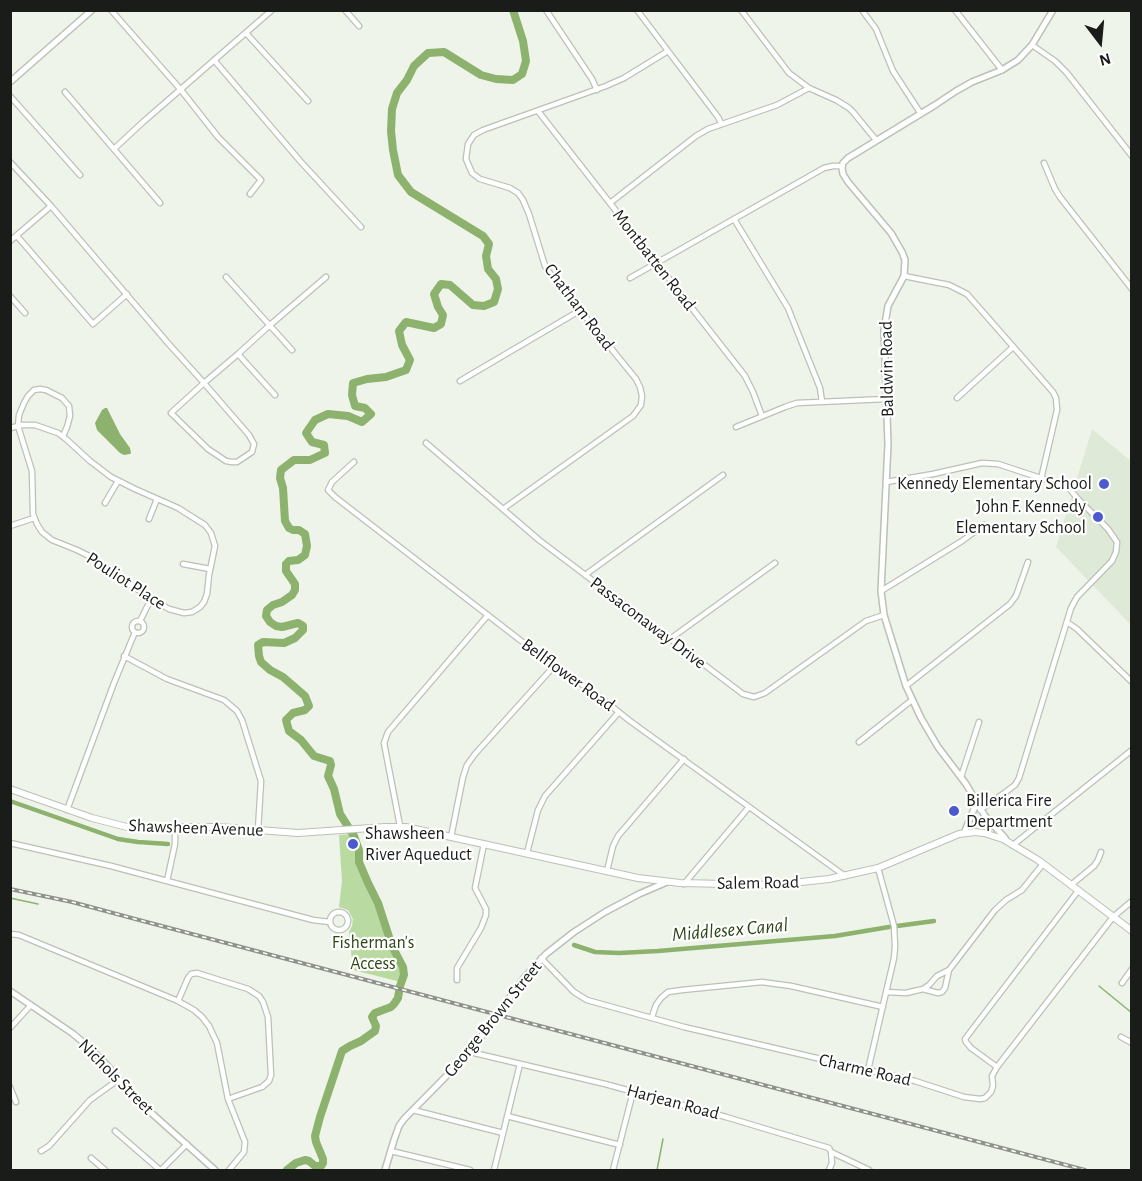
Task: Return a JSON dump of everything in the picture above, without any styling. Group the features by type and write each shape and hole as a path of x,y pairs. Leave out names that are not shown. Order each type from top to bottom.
{"main road":[{"name":"Shawsheen Avenue","path":"10,789 67,810 121,826 139,828 213,826 298,833 350,830"},
{"name":"Salem Road","path":"350,830 400,826 652,881 684,884 774,885 809,882 878,868 964,833 975,832 989,834 1012,844 1043,864 1131,932"}],"street":[{"path":"10,82 92,10"},
{"path":"111,10 182,90 218,137 261,180 250,194"},
{"path":"114,148 272,10"},
{"path":"345,10 359,26"},
{"path":"546,10 597,90"},
{"path":"637,10 721,123"},
{"path":"741,10 789,73 809,88 849,108 876,141"},
{"path":"862,10 876,29 893,70 921,114"},
{"path":"956,10 1002,70"},
{"path":"1041,478 1056,416 1056,398 972,299 961,290 949,285 904,276 905,260 900,248 886,226 848,182 843,166 848,158 966,85 1002,70 1018,60 1032,45 1051,12"},
{"path":"246,33 308,101"},
{"path":"1032,45 1067,73 1131,156"},
{"name":"Chatham Road","path":"503,509 630,419 641,405 642,396 638,383 545,266 527,209 520,197 506,186 476,177 469,169 466,159 468,144 478,132 597,90 624,78 668,51"},
{"path":"214,60 301,162 361,227"},
{"path":"610,203 708,129 777,105 809,88"},
{"path":"64,92 160,202"},
{"path":"10,96 80,175"},
{"name":"Montbatten Road","path":"538,111 745,376 762,416"},
{"path":"10,162 51,206 127,294 204,383 249,435 254,447 252,452 237,462 224,460 208,449 171,413 204,383 270,325 326,277"},
{"path":"1044,163 1060,197 1131,289"},
{"path":"630,278 824,168 833,165 843,166"},
{"path":"10,241 51,206"},
{"path":"734,219 788,308 820,388 822,402"},
{"path":"17,236 93,324 127,294"},
{"name":"Baldwin Road","path":"904,276 891,298 885,316 888,437 881,591 884,615 906,686 938,747 995,829 1012,844"},
{"path":"226,277 292,350"},
{"path":"10,296 25,313"},
{"path":"460,381 579,310"},
{"path":"957,398 1013,347"},
{"path":"238,354 275,395"},
{"path":"10,526 34,518 32,471 18,426 20,412 28,396 34,390 43,389 62,398 69,406 70,416 63,436"},
{"path":"736,427 797,403 886,399"},
{"path":"10,428 18,426"},
{"name":"Pouliot Place","path":"18,426 40,426 63,436 95,465 118,481 196,518 209,530 215,544 205,598 195,611 177,612 151,599 93,558 49,538 42,532 34,518"},
{"name":"Passaconaway Drive","path":"426,443 539,540 743,694 754,697 765,693 866,621 884,615"},
{"name":"Bellflower Road","path":"354,462 332,482 328,490 335,497 555,665 845,876"},
{"path":"886,482 986,463 1000,465 1069,488 1108,529 1115,538 1117,546 1111,563 1075,600 1066,622 1021,775 1015,785 974,810 964,833"},
{"path":"585,574 723,475"},
{"path":"105,503 118,481"},
{"path":"149,519 157,499"},
{"path":"881,591 984,525"},
{"path":"906,686 1010,604 1016,596 1028,561"},
{"path":"670,639 775,563"},
{"path":"183,564 210,569"},
{"path":"135,632 139,633 143,630 141,621 151,599"},
{"path":"400,826 384,743 387,732 488,615"},
{"path":"135,632 132,625 135,621 141,621"},
{"path":"1066,622 1077,629 1131,682"},
{"path":"67,810 135,632"},
{"path":"124,656 167,679 224,700 237,711 242,720 261,781 258,830"},
{"path":"451,837 467,765 555,665"},
{"path":"859,742 912,700"},
{"path":"528,853 538,810 545,796 619,712"},
{"path":"961,777 980,722"},
{"path":"1012,844 1131,750"},
{"path":"607,871 618,836 684,759"},
{"path":"684,884 749,807"},
{"path":"166,881 175,844 175,827"},
{"path":"10,843 111,866 314,920 330,922"},
{"path":"457,980 457,968 481,928 486,915 486,909 475,888 484,844"},
{"path":"1071,885 1094,866 1101,852"},
{"path":"923,989 938,993 944,990 949,970 995,910 1022,890 1043,864"},
{"path":"868,1070 894,958 895,933 878,868"},
{"name":"George Brown Street","path":"385,1170 399,1126 470,1052 541,958 574,932 605,912 667,882"},
{"path":"997,1067 975,1052 965,1040 966,1036 1078,891"},
{"name":"Charme Road","path":"541,958 574,992 587,1000 684,1027 915,1081 964,1097 980,1099 992,1092 992,1076 997,1067 1113,917 1131,901"},
{"path":"339,912 345,914 348,921 346,927 340,931 332,928 330,922 332,915 339,912"},
{"path":"10,934 19,935 178,1001 198,1013 212,1031 219,1049 228,1099 246,1146 242,1156 229,1170"},
{"path":"1122,983 1131,969"},
{"path":"886,992 906,993 923,989 929,986 936,976 949,970"},
{"path":"178,1001 189,976 198,973 248,989 259,996 263,1002 268,1017 269,1081 259,1089 228,1099"},
{"path":"652,1017 656,1005 668,992 762,982 792,986 883,1007"},
{"name":"Nichols Street","path":"10,991 89,1047 138,1101 215,1170"},
{"path":"10,1028 31,1005"},
{"path":"1121,1037 1131,1043"},
{"name":"Harjean Road","path":"470,1052 633,1092 795,1137 829,1148 831,1152 869,1170"},
{"path":"494,1170 520,1064"},
{"path":"41,1151 49,1146 90,1100 118,1080"},
{"path":"10,1087 16,1102"},
{"path":"614,1170 633,1092"},
{"path":"413,1110 502,1133"},
{"path":"507,1116 620,1145"},
{"path":"115,1131 161,1170 187,1144"},
{"path":"391,1151 470,1170"},
{"path":"829,1170 832,1163 831,1152"},
{"path":"91,1158 105,1170"}],"shaded area":[{"path":"105,408 130,448 130,454 120,453 97,430 95,423"},
{"name":"John F. Kennedy Elementary School","path":"1092,429 1131,461 1131,625 1056,547"}],"green space":[{"name":"Fisherman's Access","path":"353,834 359,850 359,862 378,903 392,946 403,967 404,975 401,982 353,970 349,932 353,919 348,910 339,907 342,881 339,835"}],"waterway":[{"path":"287,1170 305,1160 315,1166 321,1166 323,1163 315,1136 342,1051 375,1031 376,1026 372,1017 375,1013 394,1004 398,998 404,975 378,903 359,862 359,850 354,836 340,814 334,789 328,776 330,761 314,756 301,740 289,731 286,720 293,713 305,710 309,706 305,696 283,677 270,670 261,662 259,656 258,645 263,642 284,643 295,638 303,630 303,626 298,623 282,627 276,626 266,616 267,610 292,595 295,590 295,584 286,571 286,564 305,555 307,546 305,534 289,528 285,521 281,470 294,460 310,460 325,453 324,445 312,442 306,433 315,420 328,414 348,416 362,422 371,414 365,408 355,406 352,395 353,383 386,377 406,370 410,360 402,345 399,331 406,322 434,328 441,324 443,315 434,294 441,284 450,285 473,305 484,306 494,302 498,289 496,279 488,269 486,256 489,244 483,236 411,192 398,175 391,131 392,109 397,93 414,66 428,53 444,52 481,75 496,79 513,80 522,74 526,61 523,41 513,10"},
{"name":"Middlesex Canal","path":"10,801 118,839 168,844"},
{"path":"10,898 38,904"},
{"name":"Middlesex Canal","path":"897,926 934,921"},
{"name":"Middlesex Canal","path":"574,945 595,952 658,951 835,936 889,927"},
{"path":"1099,986 1132,1013"},
{"path":"657,1170 663,1139"}],"railway":[{"path":"10,889 72,902 1085,1170"}],"place":[{"name":"Kennedy Elementary School","path":"1104,484"},
{"name":"John F. Kennedy Elementary School","path":"1098,517"},
{"name":"Billerica Fire Department","path":"954,811"},
{"name":"Shawsheen River Aqueduct","path":"353,844"}]}
